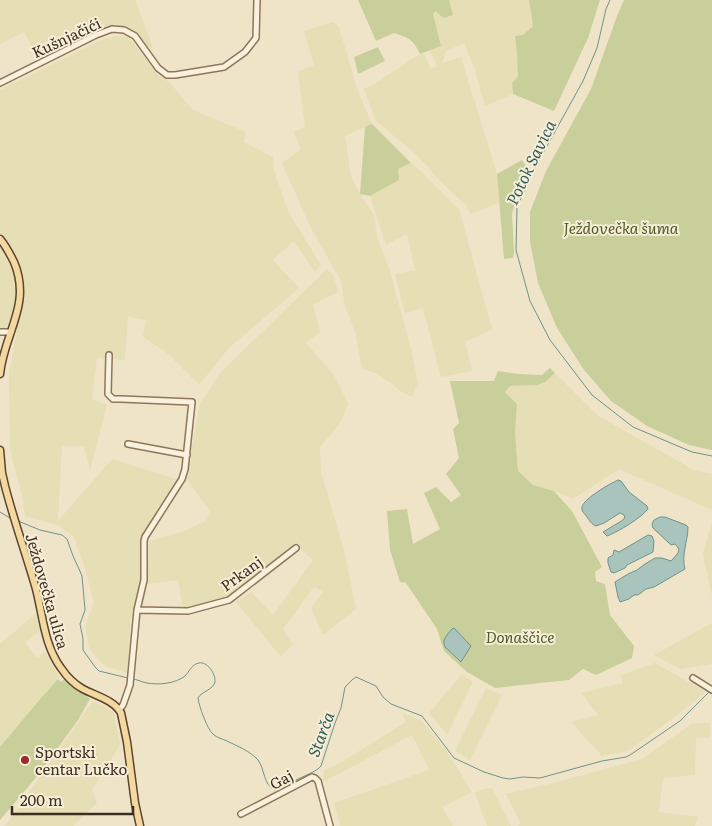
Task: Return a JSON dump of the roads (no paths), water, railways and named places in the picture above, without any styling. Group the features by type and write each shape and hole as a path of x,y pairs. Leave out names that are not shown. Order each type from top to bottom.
{"main road":[{"path":"0,239 10,254 20,278 20,302 0,374"},
{"name":"Ježdovečka ulica","path":"0,450 2,473 36,590 45,630 55,658 72,682 112,703 119,710"},
{"path":"119,710 123,718 140,826"}],"street":[{"name":"Kušnjačići","path":"0,83 96,35 112,30 124,30 135,36 158,68 166,75 224,66 245,52 256,38 257,0"},
{"path":"0,332 11,332"},
{"path":"109,355 108,394 111,397 192,402 185,469 182,479 144,541 144,580 137,610 130,683 123,705 119,710"},
{"path":"128,444 186,455"},
{"name":"Prkanj","path":"137,610 188,611 229,600 296,548"},
{"path":"692,678 711,689"},
{"name":"Gaj","path":"241,814 308,779 315,778 318,781 330,826"}],"water":[{"path":"618,480 648,509 629,524 607,536 603,532 623,520 624,515 620,513 596,526 583,512 582,507 592,496"},
{"path":"665,517 688,527 684,558 685,569 654,587 620,602 615,582 655,558 671,561 678,553 679,549 675,544 671,545 653,528 654,520"},
{"path":"648,535 652,536 654,541 653,552 627,565 625,568 614,573 611,572 608,558 613,555 614,550 619,552"},
{"path":"454,628 471,646 461,662 444,644 446,637"}],"waterway":[{"name":"Potok Savica","path":"610,0 606,9 597,48 583,81 537,164 517,207 516,250 530,301 550,340 592,395 633,427 692,452 712,456"},
{"name":"Starča","path":"0,512 10,518"},
{"name":"Starča","path":"18,521 40,530 62,535 67,539 82,576 85,610 80,624 83,650 99,671 128,678"},
{"name":"Starča","path":"132,679 145,683 161,684 181,679 197,664 202,663 208,666 214,675 215,682 212,687 198,698 208,727 216,736 255,757 260,764 266,781 275,790 313,772 321,766 341,708 345,687 356,677 376,686 383,697 391,704 422,716 454,758 484,772 510,779 523,777 540,778 602,761 626,757 680,721 710,691"}],"place":[{"name":"Sportski centar Lučko","path":"25,760"}],"park label":[{"name":"Ježdovečka šuma","path":"621,227"},
{"name":"Donaščice","path":"520,636"}]}
